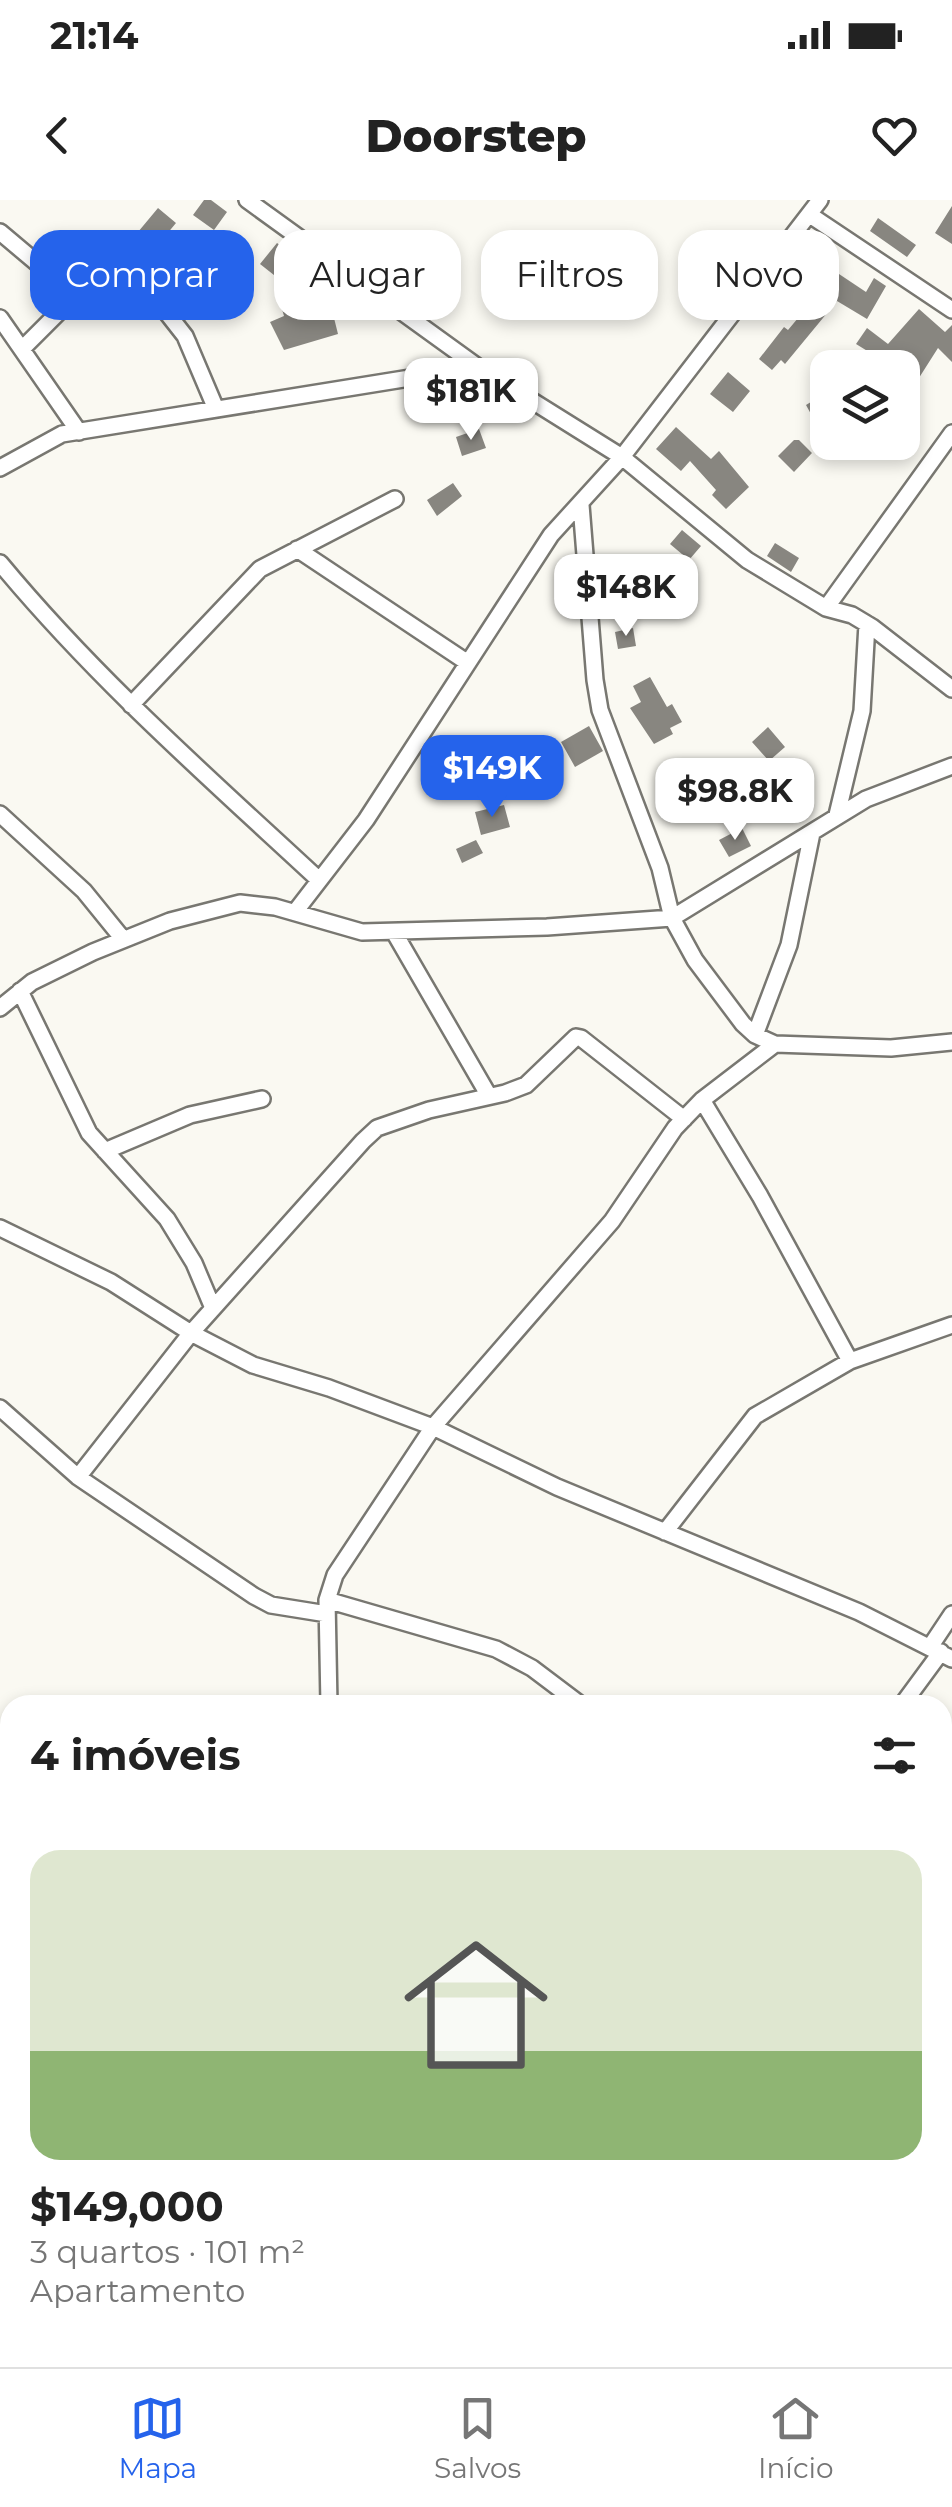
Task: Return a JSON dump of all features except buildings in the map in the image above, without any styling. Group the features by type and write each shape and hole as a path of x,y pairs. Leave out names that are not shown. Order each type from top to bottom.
{"street":[{"path":"248,200 478,368 622,457 747,560 826,608 867,624 952,689"},
{"path":"294,912 366,820 552,535 622,457 820,200"},
{"path":"810,215 952,310"},
{"path":"0,232 30,257"},
{"path":"0,318 79,432"},
{"path":"22,349 50,320"},
{"path":"172,320 185,336 216,409"},
{"path":"0,468 62,434 478,368"},
{"path":"826,608 952,433"},
{"path":"131,705 260,568 395,499"},
{"path":"580,505 600,710 660,868 672,918 694,960 743,1024 776,1044 891,1048 952,1042"},
{"path":"296,549 468,663"},
{"path":"0,563 60,635 320,880"},
{"path":"836,815 862,711 867,624"},
{"path":"0,1008 32,982 123,940 170,921 240,903 294,912 362,932 547,927 672,918 866,798 952,766"},
{"path":"0,814 84,891 123,940"},
{"path":"756,1035 789,945 812,833"},
{"path":"394,932 489,1096"},
{"path":"20,992 84,1126 168,1218 194,1263 213,1308"},
{"path":"78,1478 191,1333 290,1219 377,1128 526,1084 571,1038 581,1038 684,1119"},
{"path":"329,1695 328,1607 335,1574 433,1427 612,1221 684,1119 702,1100 776,1044"},
{"path":"105,1151 190,1115 262,1099"},
{"path":"702,1100 760,1196 850,1361"},
{"path":"0,1228 110,1282 191,1333 253,1365 329,1388 433,1427 558,1487 859,1612 941,1653"},
{"path":"665,1532 755,1416 850,1361 952,1326"},
{"path":"0,1408 78,1478 271,1605 328,1607 496,1649 532,1668 568,1695"},
{"path":"910,1695 941,1653 952,1614"}]}
